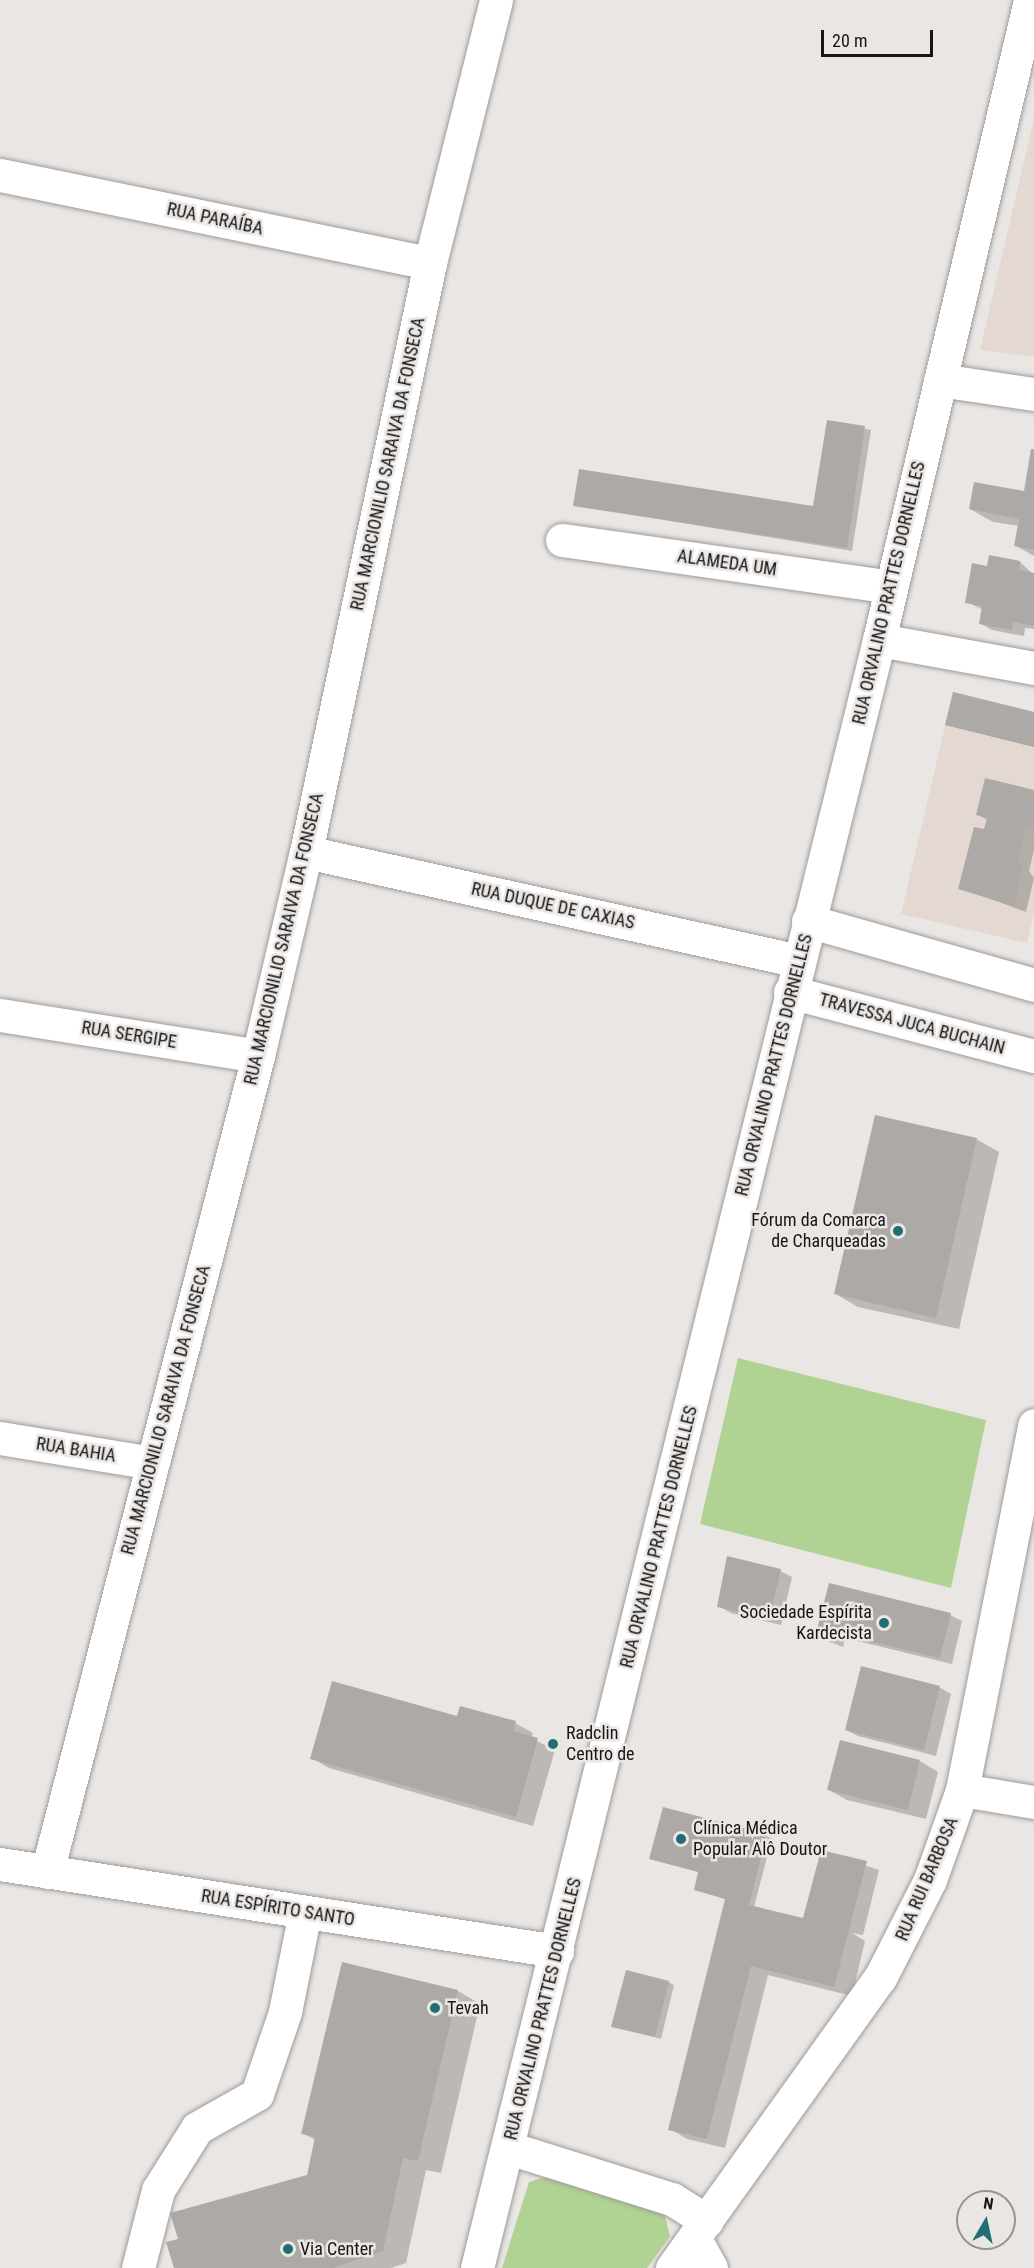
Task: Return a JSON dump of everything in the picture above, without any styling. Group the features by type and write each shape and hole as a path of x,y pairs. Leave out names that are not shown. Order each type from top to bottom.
{"street":[{"name":"RUA MARCIONILIO SARAIVA DA FONSECA","path":"46,1872 258,1056 306,852 430,264 496,0"},
{"name":"RUA ORVALINO PRATTES DORNELLES","path":"477,2268 509,2148 1029,21"},
{"name":"RUA PARAÍBA","path":"0,175 430,264"},
{"path":"940,380 1034,394"},
{"name":"ALAMEDA UM","path":"562,540 891,587"},
{"path":"879,640 1034,668"},
{"name":"RUA DUQUE DE CAXIAS","path":"306,852 800,961"},
{"path":"808,921 1034,985"},
{"name":"TRAVESSA JUCA BUCHAIN","path":"790,992 1034,1056"},
{"name":"RUA SERGIPE","path":"0,1015 258,1056"},
{"name":"RUA RUI BARBOSA","path":"672,2268 880,1978 930,1880 962,1790 1034,1425"},
{"name":"RUA BAHIA","path":"0,1438 152,1462"},
{"path":"962,1790 1034,1802"},
{"name":"RUA ESPÍRITO SANTO","path":"0,1864 557,1951"},
{"path":"138,2268 158,2190 197,2128 257,2094 285,2012 306,1912"},
{"path":"509,2148 672,2199 701,2230 711,2268"}],"shaded area":[{"path":"1034,118 1034,357 980,350"},
{"path":"953,692 1034,712 1034,912 1027,943 901,914"}],"green space":[{"path":"738,1358 986,1420 951,1588 700,1524"},
{"path":"542,2178 559,2178 664,2213 670,2236 647,2268 502,2268 529,2182"}],"building":[{"path":"827,420 865,426 847,548 573,506 579,469 813,506"},
{"path":"1031,449 1034,449 1034,550 1014,546 1019,519 969,509 974,482 1024,491"},
{"path":"989,555 1020,561 1019,570 1034,573 1034,626 1013,622 1012,630 979,624 982,606 965,603 972,563 987,566"},
{"path":"953,692 1034,712 1034,747 945,725"},
{"path":"985,778 1034,790 1034,825 1033,829 1026,827 1017,864 1023,866 1014,906 958,889 974,827 984,829 987,818 976,815"},
{"path":"875,1115 977,1138 936,1318 834,1294"},
{"path":"727,1556 781,1569 769,1619 717,1607"},
{"name":"Sociedade Espírita Kardecista","path":"829,1583 951,1613 940,1658 833,1633 830,1641 815,1637"},
{"path":"861,1666 940,1686 924,1750 845,1730"},
{"path":"332,1681 457,1716 460,1706 516,1721 513,1731 538,1738 516,1817 310,1759"},
{"path":"840,1740 920,1760 908,1810 827,1790"},
{"path":"663,1807 767,1834 749,1905 803,1918 821,1850 867,1861 834,1987 751,1966 707,2139 668,2130 725,1899 694,1890 698,1872 649,1859"},
{"path":"342,1962 458,1990 418,2161 403,2158 383,2251 333,2268 174,2268 166,2242 178,2239 170,2213 307,2175 315,2137 301,2134"},
{"path":"626,1970 669,1981 655,2037 611,2027"}],"place":[{"name":"Fórum da Comarca de Charqueadas","path":"898,1231"},
{"name":"Sociedade Espírita Kardecista","path":"884,1623"},
{"name":"Radclin Centro de","path":"553,1744"},
{"name":"Clínica Médica Popular Alô Doutor","path":"681,1839"},
{"name":"Tevah","path":"435,2008"},
{"name":"Via Center","path":"288,2249"}]}
